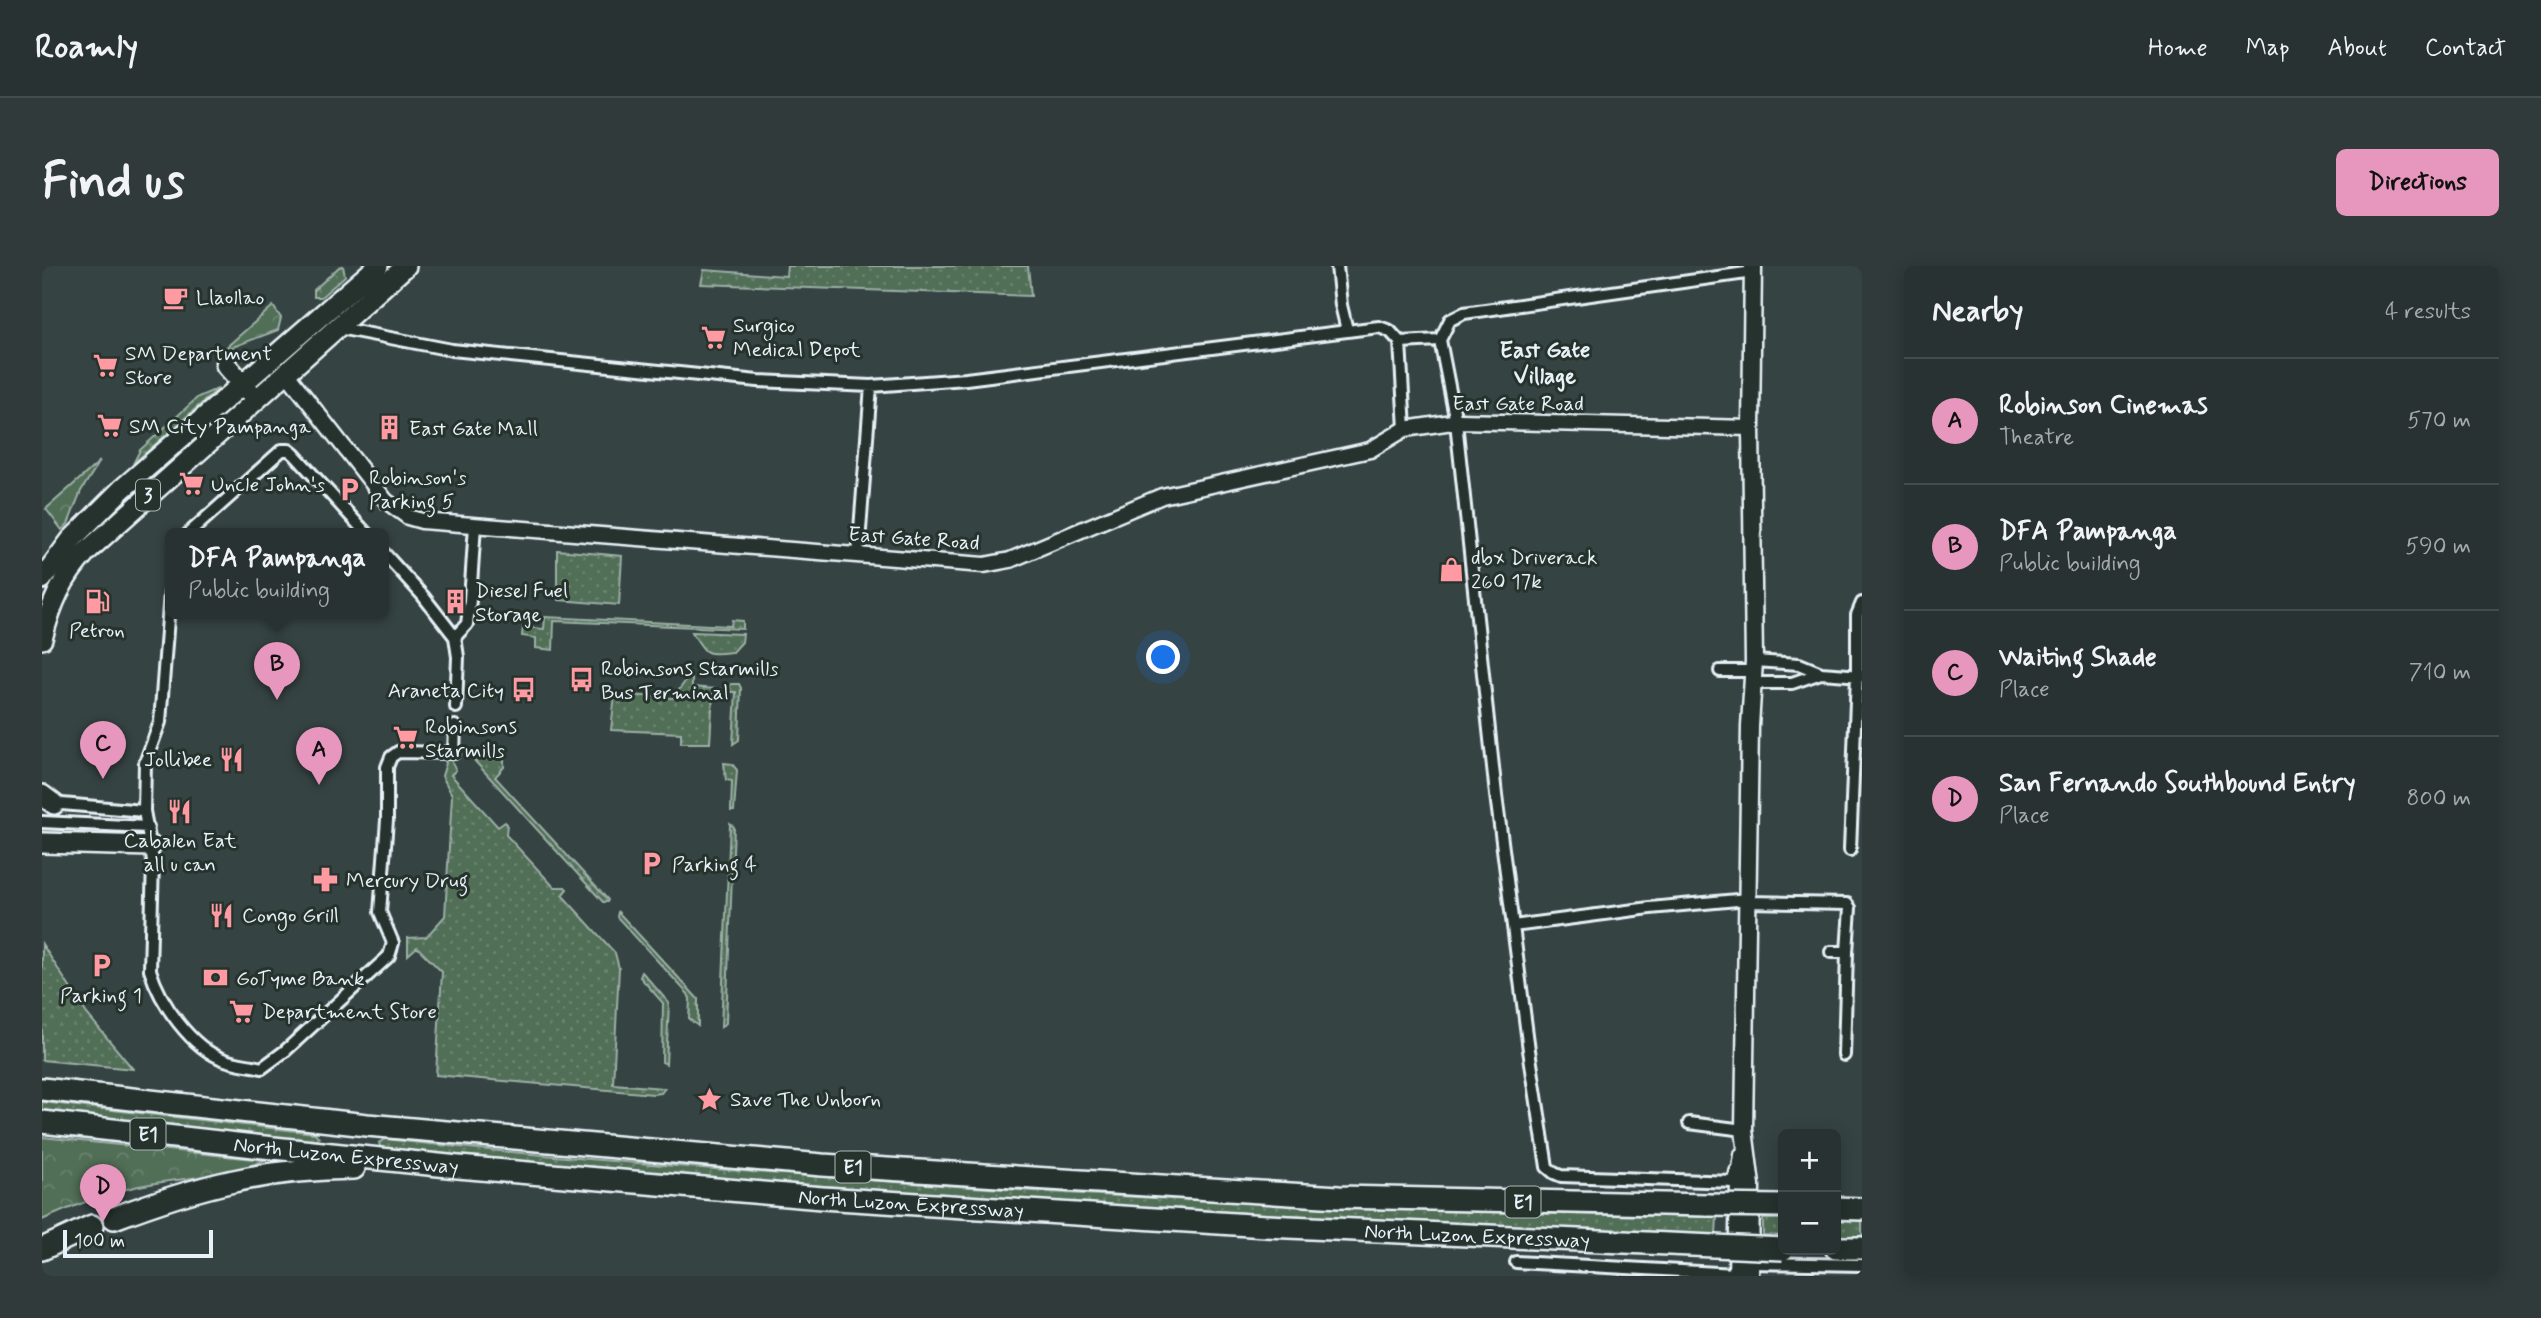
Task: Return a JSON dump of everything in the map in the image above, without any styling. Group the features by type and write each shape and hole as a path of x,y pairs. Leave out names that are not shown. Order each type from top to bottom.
{"highway":[{"name":"3","path":"42,639 53,600 67,575 93,545 339,328 392,270"},
{"path":"142,500 163,467 247,388 392,270"},
{"path":"226,365 247,388"},
{"name":"3","path":"42,579 65,546 122,489 247,388"},
{"path":"42,843 150,836"},
{"name":"North Luzon Expressway","path":"42,1089 367,1125 849,1167 1339,1197 1778,1206"},
{"name":"North Luzon Expressway","path":"42,1122 458,1167 821,1198 1266,1226 1778,1249"},
{"path":"114,1217 201,1187 278,1172 458,1167"},
{"path":"1841,1208 1862,1209"},
{"path":"42,1249 92,1226"},
{"path":"1841,1248 1862,1248"}],"main road":[{"path":"1744,1272 1751,1185 1745,1136 1748,900 1746,726 1753,671 1753,269"}],"street":[{"path":"1338,266 1341,305 1347,330"},
{"path":"1689,1123 1745,1136 1737,1155 1734,1182 1562,1176 1547,1167 1513,926 1455,422 1440,340 1450,320 1464,313 1753,269"},
{"path":"339,328 452,350 758,381 871,386 966,379 1379,327 1390,331 1400,342 1405,429"},
{"path":"1400,342 1440,340"},
{"name":"East Gate Road","path":"286,374 377,490 397,510 422,521 858,556 996,564 1162,496 1370,450 1405,429 1455,422 1751,428"},
{"path":"858,556 871,386"},
{"path":"195,528 282,450 289,450 362,528"},
{"path":"455,637 467,624 475,525"},
{"path":"389,558 455,637 458,657 456,707"},
{"path":"1850,850 1860,676 1857,615 1862,603"},
{"path":"168,619 160,722 145,763 144,811 153,861 150,970 155,986 172,1015 197,1042 225,1060 262,1068 285,1051 389,956 393,943 380,912 387,820 387,767 391,757 398,752 454,753 455,726"},
{"path":"1720,671 1753,671 1799,664 1821,673 1860,676"},
{"path":"1753,671 1792,682 1821,673"},
{"path":"46,800 144,811"},
{"path":"42,822 150,836"},
{"path":"1513,926 1650,908 1748,900 1847,904 1850,908 1844,1055"},
{"path":"1832,952 1847,952"},
{"path":"1516,1262 1561,1271 1744,1272 1862,1265"}],"green space":[{"path":"343,266 345,276 321,297 314,297 314,290"},
{"path":"787,266 1028,266 1031,296 701,284 704,270 786,276"},
{"path":"273,306 281,318 278,330 222,351"},
{"path":"219,388 133,464 140,450 198,397"},
{"path":"100,461 81,491 68,524 62,530 46,509"},
{"path":"557,550 622,556 619,605 559,600"},
{"path":"545,617 731,626 732,620 743,621 743,629 554,621 553,650 536,648 536,638 522,636 523,627 544,629"},
{"path":"692,632 743,634 742,642 733,652 712,653 704,650"},
{"path":"687,679 692,679 692,687 729,690 731,684 739,684 739,740 733,744 736,692 713,692 710,743 681,743 681,733 611,730 615,694 673,698"},
{"path":"472,751 483,751 483,759 504,759 504,767 495,777 607,902 603,902 472,758"},
{"path":"444,759 451,760 456,770 451,775 498,827 505,822 507,824 506,835 554,887 567,889 562,895 615,953 619,968 613,1084 665,1088 661,1093 436,1075 442,972 417,947 408,955 408,938 426,937 445,916 452,795 442,776 446,763"},
{"path":"724,763 732,764 737,770 734,811 731,811 732,781 726,780"},
{"path":"730,824 734,827 726,1023 721,1027"},
{"path":"42,829 143,832 145,837 42,839"},
{"path":"618,912 698,999 698,1026 689,1019 688,994 617,917"},
{"path":"42,944 87,1014 133,1069 42,1060"},
{"path":"642,972 669,1003 666,1064 662,1062 663,1003 640,977"},
{"path":"42,1102 315,1133 319,1138 315,1142 42,1112"},
{"path":"42,1137 265,1160 219,1174 127,1189 90,1200 42,1220"},
{"path":"385,1139 660,1165 1049,1192 1271,1204 1717,1217 1716,1235 1587,1231 1094,1205 696,1177 381,1148 379,1143"},
{"path":"1763,1219 1778,1219 1778,1236 1763,1235"},
{"path":"1841,1220 1862,1221 1862,1238 1841,1237"}],"place":[{"name":"Llaollao","path":"176,297"},
{"name":"Surgico Medical Depot","path":"713,337"},
{"name":"SM Department Store","path":"105,365"},
{"name":"SM City Pampanga","path":"109,426"},
{"name":"East Gate Mall","path":"389,428"},
{"name":"Uncle John's","path":"191,484"},
{"name":"Robinson's Parking 5","path":"349,489"},
{"name":"dbx Driverack 260 17k","path":"1451,569"},
{"name":"Petron","path":"97,601"},
{"name":"Diesel Fuel Storage","path":"455,602"},
{"name":"Robinsons Starmills Bus Terminal","path":"581,680"},
{"name":"Araneta City","path":"524,690"},
{"name":"DFA Pampanga","path":"277,700"},
{"name":"Robinsons Starmills","path":"405,738"},
{"name":"Jollibee","path":"232,759"},
{"name":"Waiting Shade","path":"103,779"},
{"name":"Robinson Cinemas","path":"319,785"},
{"name":"Cabalen Eat all u can","path":"180,811"},
{"name":"Parking 4","path":"652,864"},
{"name":"Mercury Drug","path":"326,880"},
{"name":"Congo Grill","path":"222,915"},
{"name":"Parking 1","path":"101,966"},
{"name":"GoTyme Bank","path":"216,978"},
{"name":"Department Store","path":"242,1011"},
{"name":"Save The Unborn","path":"710,1099"},
{"name":"San Fernando Southbound Entry","path":"103,1222"}],"district":[{"name":"East Gate Village","path":"1545,362"}]}
